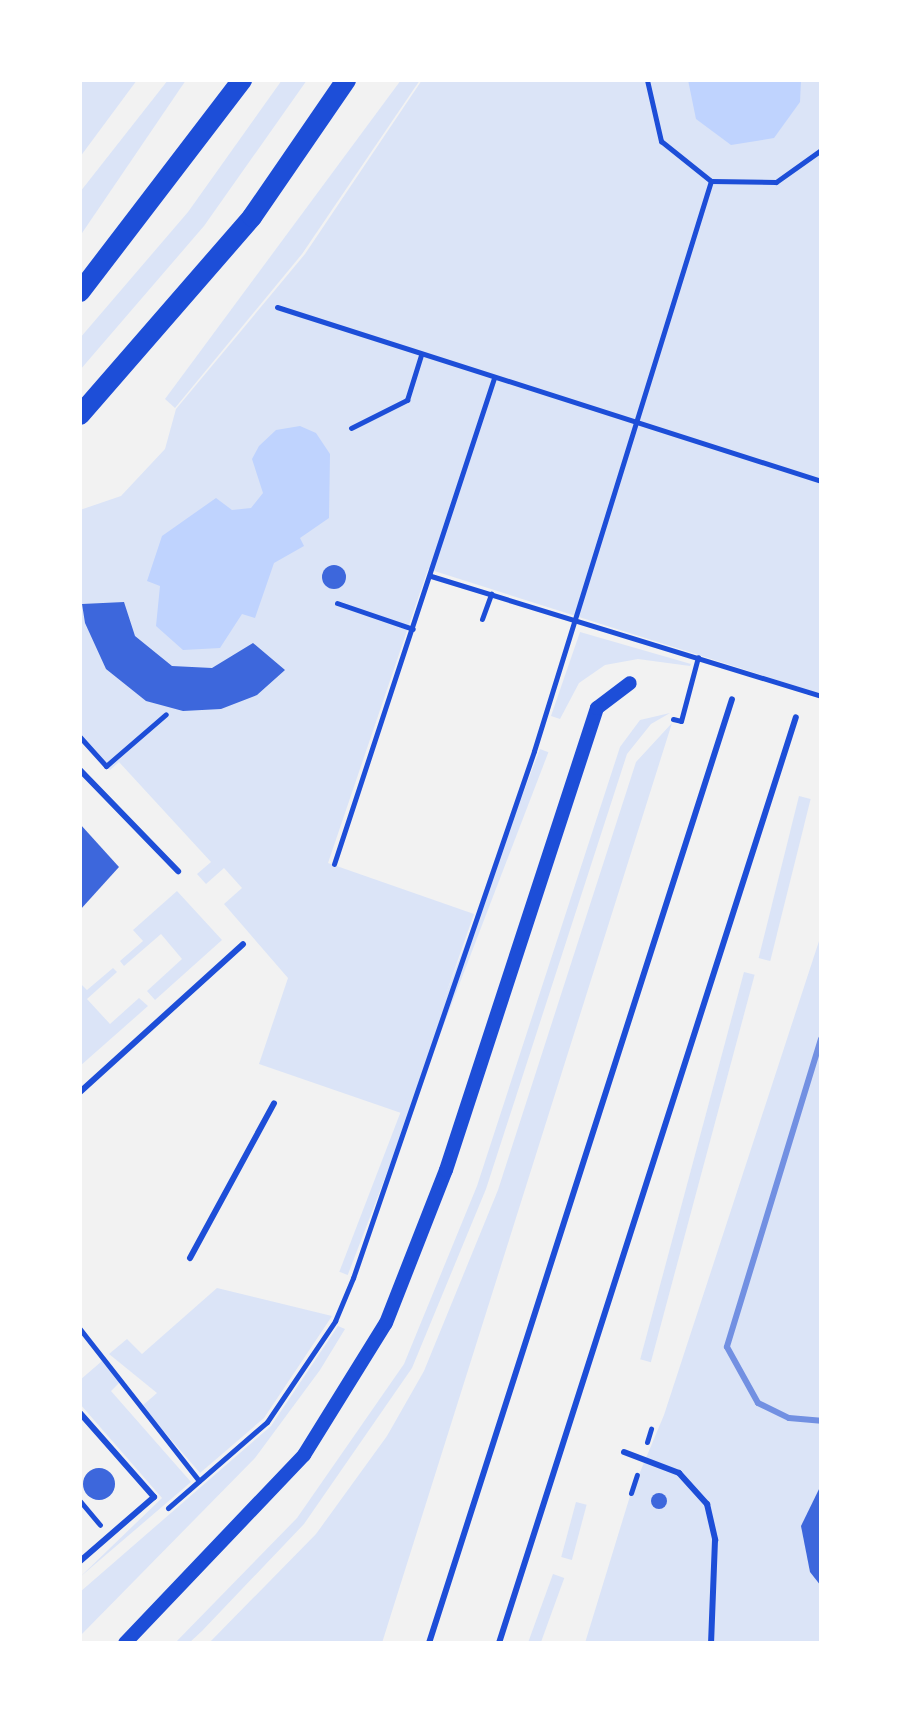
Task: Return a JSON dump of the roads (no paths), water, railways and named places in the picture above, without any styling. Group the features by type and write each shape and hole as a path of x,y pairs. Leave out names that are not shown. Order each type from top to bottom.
{"main road":[{"path":"80,292 242,80"},
{"path":"80,415 252,217 346,80"}],"street":[{"path":"125,1643 304,1455 379,1336 446,1170 597,708 630,683"}],"lane":[{"path":"429,1643 732,699"},
{"path":"499,1643 796,717"},
{"path":"80,770 178,871"},
{"path":"80,1092 243,944"},
{"path":"190,1258 274,1103"},
{"path":"80,1413 154,1497 80,1561"},
{"path":"624,1452 679,1473 707,1504 715,1540 711,1643"}],"water":[{"path":"688,80 801,80 800,102 774,138 731,145 696,119"},
{"path":"300,426 316,433 330,454 329,518 300,538 304,546 274,563 255,618 242,614 220,648 183,650 156,626 160,586 147,581 162,536 216,498 232,510 251,508 263,493 252,459 259,446 276,430"}],"railway":[{"path":"821,1039 727,1347 758,1403 789,1418 821,1421"}]}
